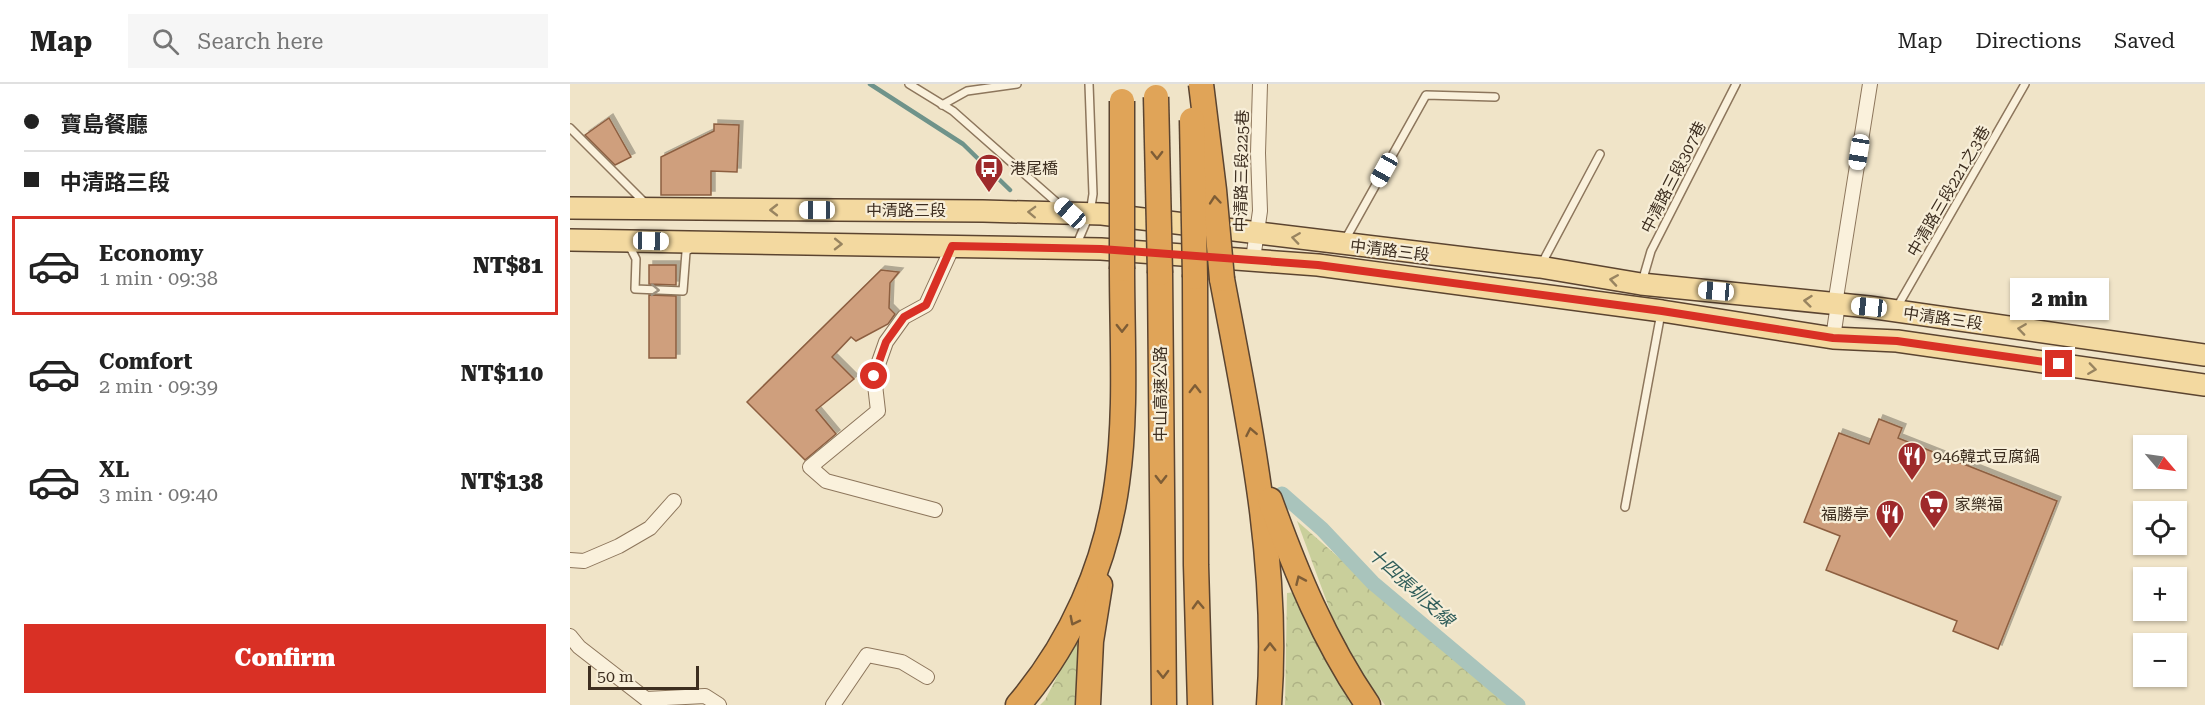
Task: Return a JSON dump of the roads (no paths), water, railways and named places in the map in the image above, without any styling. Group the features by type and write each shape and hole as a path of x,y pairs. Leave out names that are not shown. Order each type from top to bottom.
{"highway":[{"path":"1191,84 1195,277 1196,565 1200,705"},
{"path":"1201,84 1222,279 1257,464 1270,619 1269,705"},
{"name":"中山高速公路","path":"1155,90 1160,273 1164,705"},
{"path":"1088,705 1091,640 1106,536 1117,484 1122,420 1123,92"},
{"path":"1257,464 1293,566 1317,620 1348,676 1368,705"},
{"path":"1018,705 1051,662 1074,622 1089,591 1106,536"}],"main road":[{"name":"中清路三段","path":"570,208 1080,213 1540,267 1641,284 1894,311 2205,355"},
{"name":"中清路三段","path":"570,240 1076,248 1253,259 1318,265 1662,311 1833,338 1897,341 2205,385"}],"street":[{"name":"中清路三段225巷","path":"1253,259 1260,211 1258,153 1260,84"},
{"path":"1833,338 1838,304 1836,298 1870,84"},
{"path":"935,510 826,481 810,467 878,411 874,376 886,342 904,317 926,305 952,246"},
{"path":"570,560 584,561 620,546 650,528 674,501"},
{"path":"573,645 646,699 705,696 719,705"},
{"path":"833,705 867,655 902,662 927,677"}],"lane":[{"path":"909,84 953,111 1080,213"},
{"path":"942,105 967,91 1017,84"},
{"path":"1076,248 1080,213 1093,194 1089,84"},
{"name":"中清路三段307巷","path":"1641,284 1650,251 1736,84"},
{"name":"中清路三段221之3巷","path":"1894,311 2025,84"},
{"path":"1342,244 1426,95 1495,97"},
{"path":"570,128 651,209"},
{"path":"1540,267 1600,154"},
{"path":"623,241 636,259 635,289 660,291 683,291 686,252 698,242"},
{"path":"1625,507 1662,311"}],"waterway":[{"name":"十四張圳支線","path":"870,84 963,144 1010,190"},
{"name":"十四張圳支線","path":"1282,494 1322,529 1373,583 1518,705"}],"place":[{"name":"港尾橋","path":"989,194"},
{"name":"946韓式豆腐鍋","path":"1912,482"},
{"name":"家樂福","path":"1934,530"},
{"name":"福勝亭","path":"1890,540"}]}
